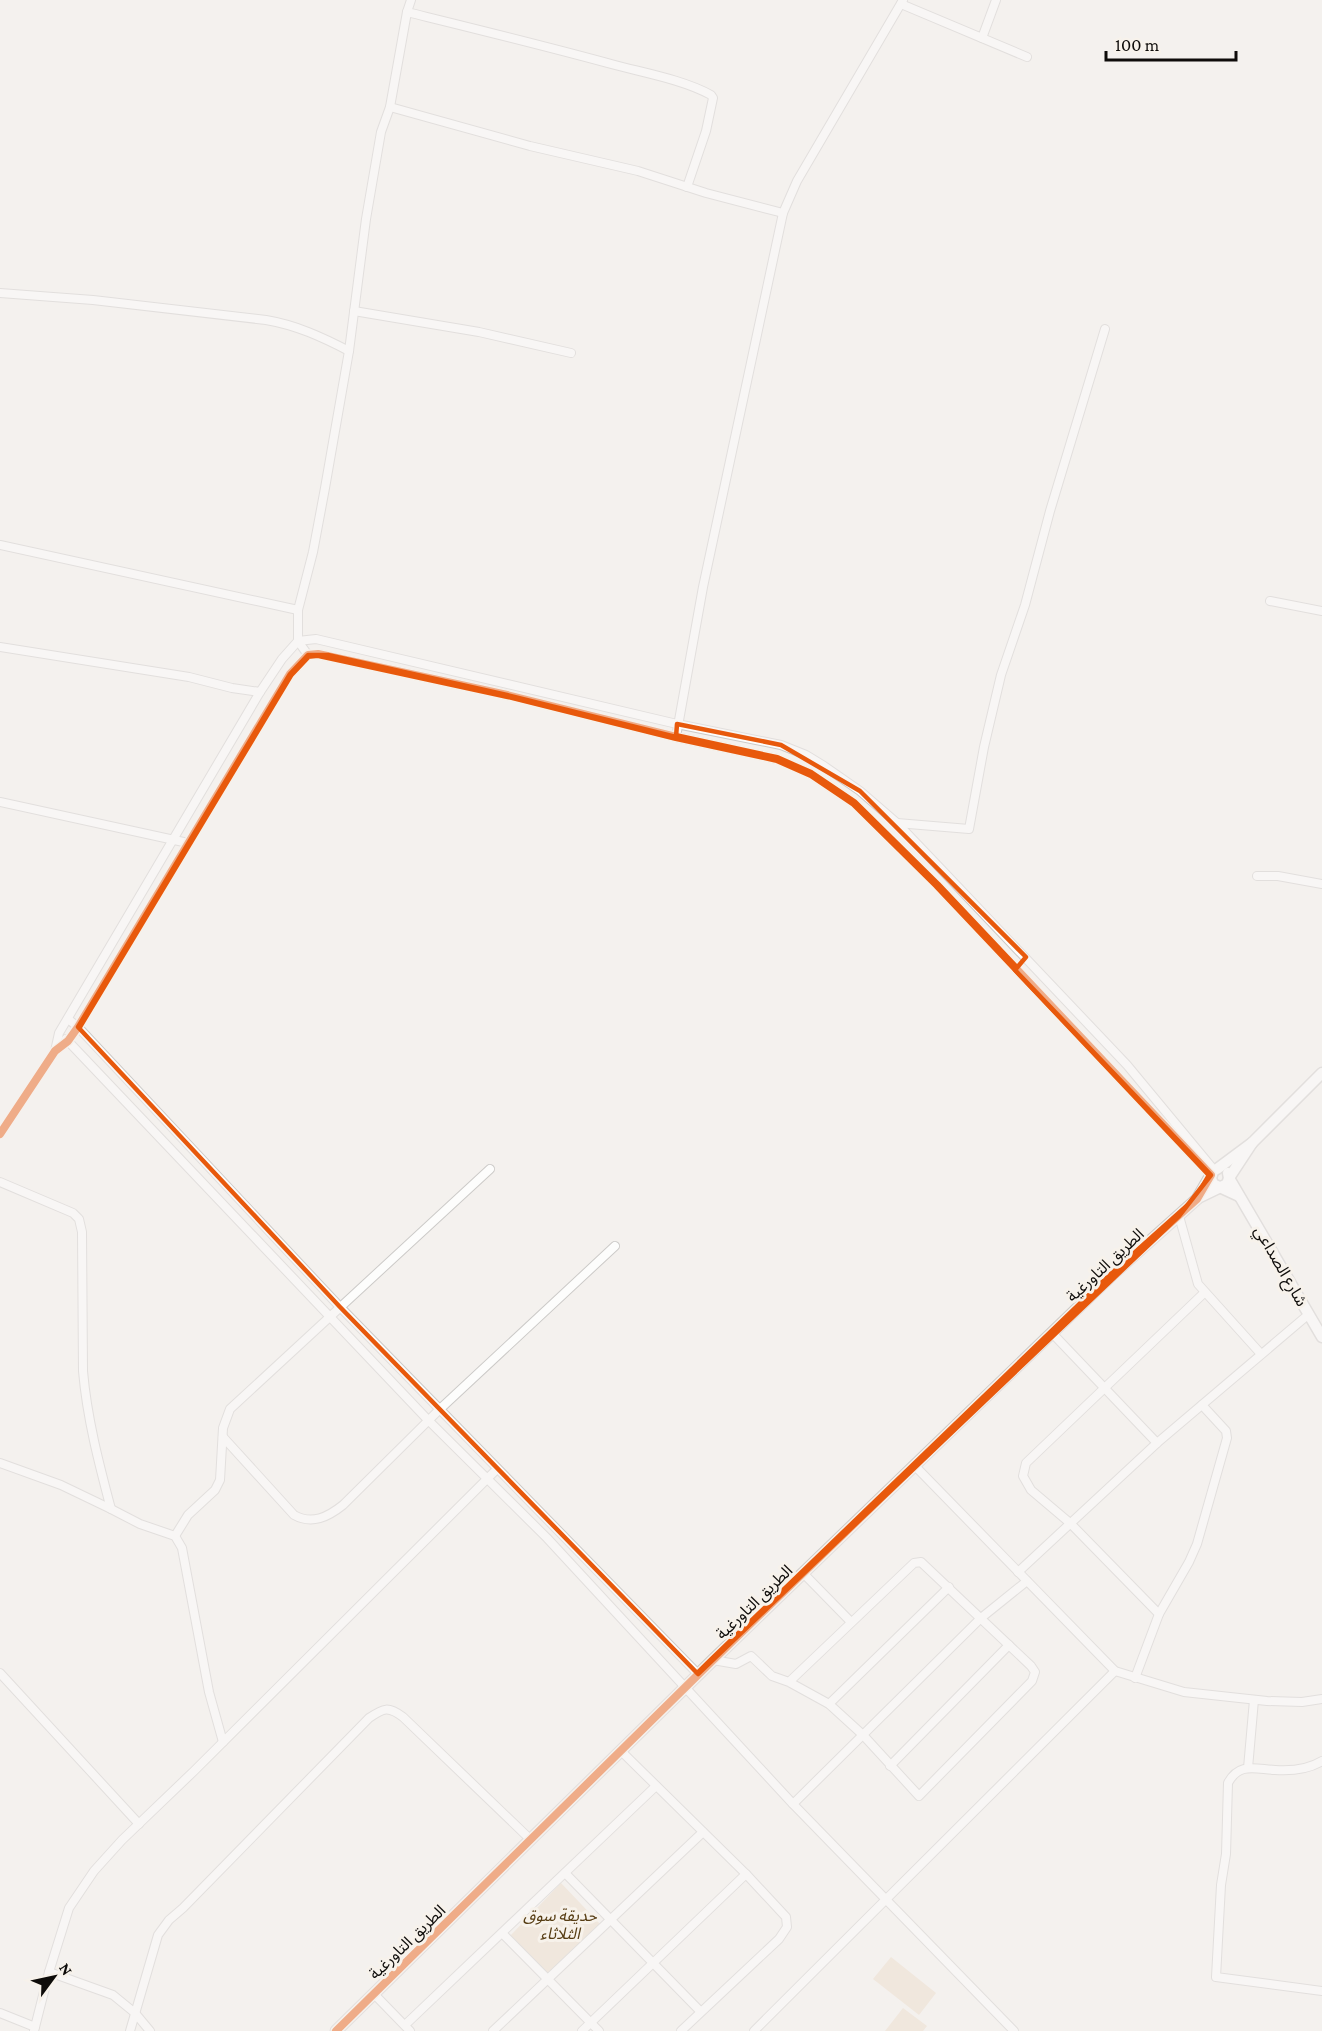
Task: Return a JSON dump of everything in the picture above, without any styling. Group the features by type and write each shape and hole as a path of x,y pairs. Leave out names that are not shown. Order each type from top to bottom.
{"street":[{"path":"308,655 298,641 298,610 315,541 349,351 379,143 390,106 411,0"},
{"path":"982,38 996,0"},
{"path":"676,737 703,587 783,213 797,181 902,2 1027,57"},
{"path":"407,12 580,55 688,86 711,95 713,98 706,131 687,187"},
{"path":"390,106 530,146 638,171 783,213"},
{"path":"0,293 93,300 266,320 290,324 349,351"},
{"path":"354,311 479,332 571,353"},
{"path":"897,824 969,829 984,747 1001,675 1025,605 1050,511 1105,329"},
{"path":"0,544 298,610"},
{"path":"1270,601 1322,611"},
{"path":"55,1051 59,1033 260,692 282,659 298,641 316,639 677,724 781,745 806,755 860,791 897,824 1026,957 1126,1065 1214,1171 1213,1184 1240,1196"},
{"path":"0,647 189,677 232,688 260,692"},
{"path":"0,1134 4,1120 55,1051 68,1041 78,1027 290,674 308,655 318,654 777,759 811,774 854,803 937,885 1132,1090 1168,1131 1214,1171 1226,1170 1229,1178"},
{"path":"480,690 482,677"},
{"path":"0,802 175,838 188,843"},
{"path":"1257,876 1278,876 1322,884"},
{"path":"1015,969 1026,957"},
{"path":"68,1019 340,1307 698,1674"},
{"path":"59,1033 429,1420 547,1538 793,1804 1014,2031"},
{"path":"1197,1199 1214,1171 1252,1143 1322,1073"},
{"path":"1197,1199 1227,1184 1252,1143"},
{"path":"175,1536 188,1515 215,1490 220,1480 223,1428 230,1410 490,1169"},
{"name":"شارع الصداعي","path":"1229,1178 1322,1337"},
{"path":"0,1182 72,1213 79,1219 82,1232 85,1394 111,1509"},
{"name":"الطريق التاورغية","path":"336,2031 712,1660 804,1574 1112,1275 1197,1199"},
{"path":"1179,1216 1198,1284 1261,1354"},
{"path":"223,1437 294,1515 309,1520 332,1514 440,1409 615,1246"},
{"path":"1159,1614 1070,1523 1031,1490 1023,1476 1026,1463 1204,1293"},
{"path":"1018,1572 1157,1443 1309,1314"},
{"path":"1052,1333 1157,1443"},
{"path":"1135,1678 1159,1614 1197,1545 1227,1438 1222,1425 1202,1405"},
{"path":"0,1463 20,1468 61,1485 140,1524 175,1536 182,1548 209,1692 223,1742"},
{"path":"914,1465 1115,1671 1184,1692 1254,1700 1302,1702 1322,1699"},
{"path":"0,2013 35,2029 49,1972 69,1908 94,1871 497,1469"},
{"path":"712,1660 736,1664 751,1656 772,1676 789,1682 830,1704 863,1735 919,1796 1032,1681 1035,1672 1010,1645 921,1562 914,1563 789,1682"},
{"path":"804,1574 851,1622"},
{"path":"793,1804 981,1618 1027,1581"},
{"path":"830,1704 949,1587"},
{"path":"890,1766 1010,1645"},
{"path":"754,2031 1115,1671"},
{"path":"0,1673 139,1824"},
{"path":"1248,1768 1254,1700"},
{"path":"130,2031 158,1935 169,1920 369,1718 379,1711 393,1710 403,1717 531,1840"},
{"path":"621,1751 746,1874 786,1917 787,1927 778,1939 681,2031"},
{"path":"1322,1761 1314,1766 1292,1769 1248,1768 1232,1774 1228,1783 1226,1854 1221,1885 1216,1977 1322,1991"},
{"path":"374,1994 407,2028 656,1786"},
{"path":"493,2031 703,1832"},
{"path":"565,1873 700,2011"},
{"path":"582,2031 746,1874"},
{"path":"502,1934 599,2031"},
{"path":"49,1972 113,1995 135,2013 150,2031"}],"highlighted area":[{"path":"308,655 328,655 507,695 676,737 677,724 781,745 860,791 1026,957 1015,970 1211,1175 1179,1216 698,1674 340,1307 78,1027 290,674"}],"green space":[{"name":"حديقة سوق الثلاثاء","path":"561,1883 601,1925 547,1976 510,1936"},
{"path":"891,1957 936,1993 919,2015 873,1979"},
{"path":"903,2008 927,2026 923,2031 885,2031"}],"cycle path":[{"path":"0,1134 55,1051 68,1041 78,1027 290,674 308,655 318,654 507,695 676,737 777,759 811,774 854,803 937,885 1211,1175 1197,1199 1112,1275 713,1660 336,2031"}]}
